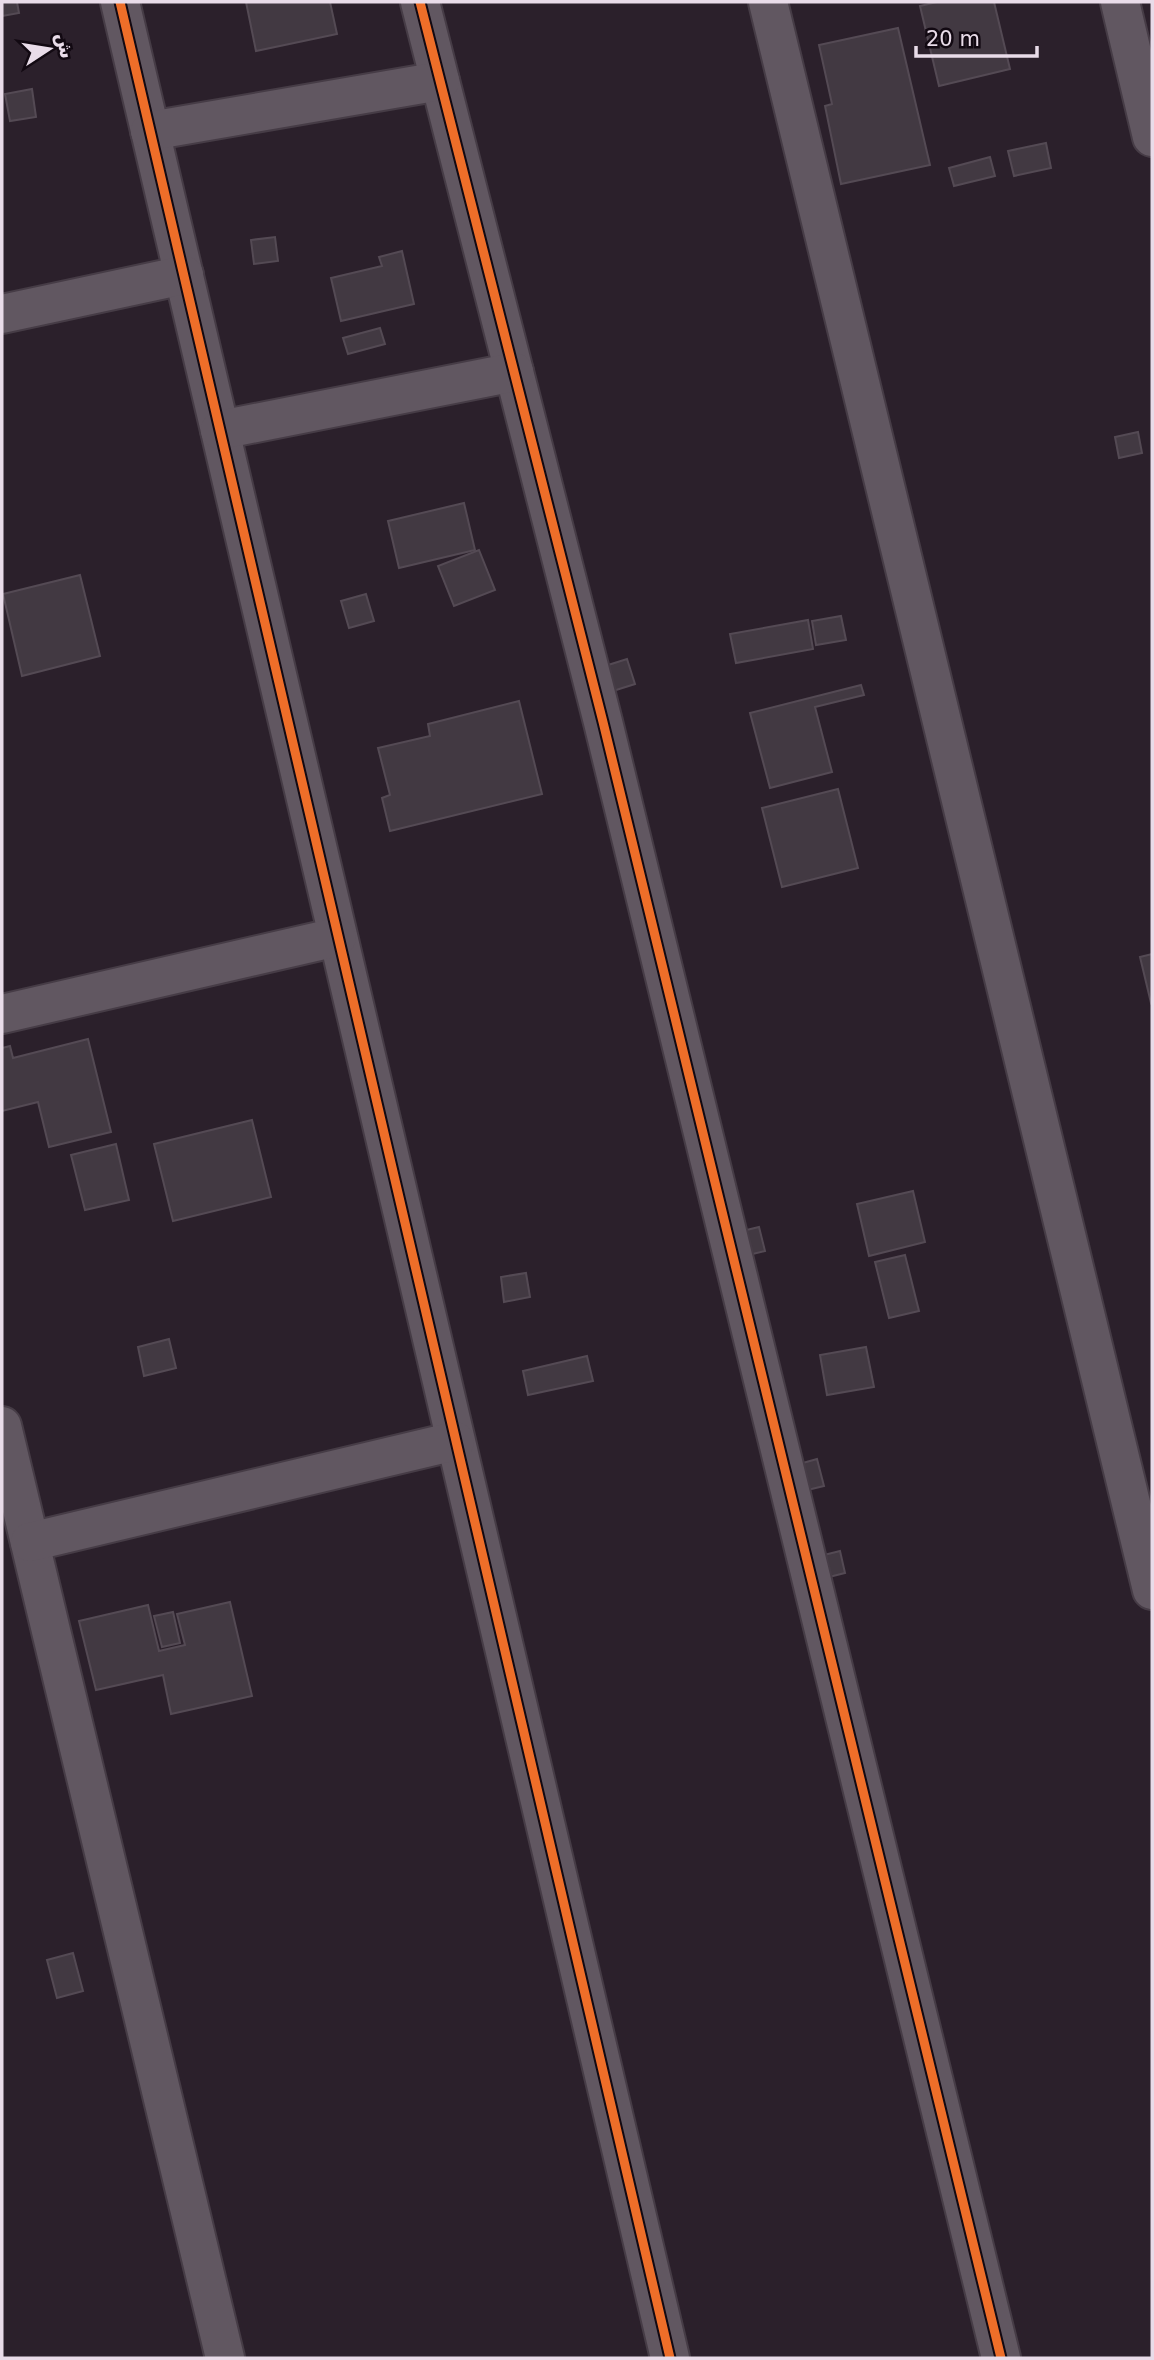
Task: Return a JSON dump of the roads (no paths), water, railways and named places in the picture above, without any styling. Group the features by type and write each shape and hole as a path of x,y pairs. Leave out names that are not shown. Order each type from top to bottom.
{"street":[{"path":"120,2 670,2358"},
{"path":"420,2 613,763 1001,2358"},
{"path":"1120,2 1152,137"},
{"path":"777,4 1152,1590"},
{"path":"150,131 440,81"},
{"path":"2,314 184,275"},
{"path":"220,430 513,372"},
{"path":"2,1014 337,937"},
{"path":"2,1426 225,2358"},
{"path":"30,1542 455,1441"}]}
